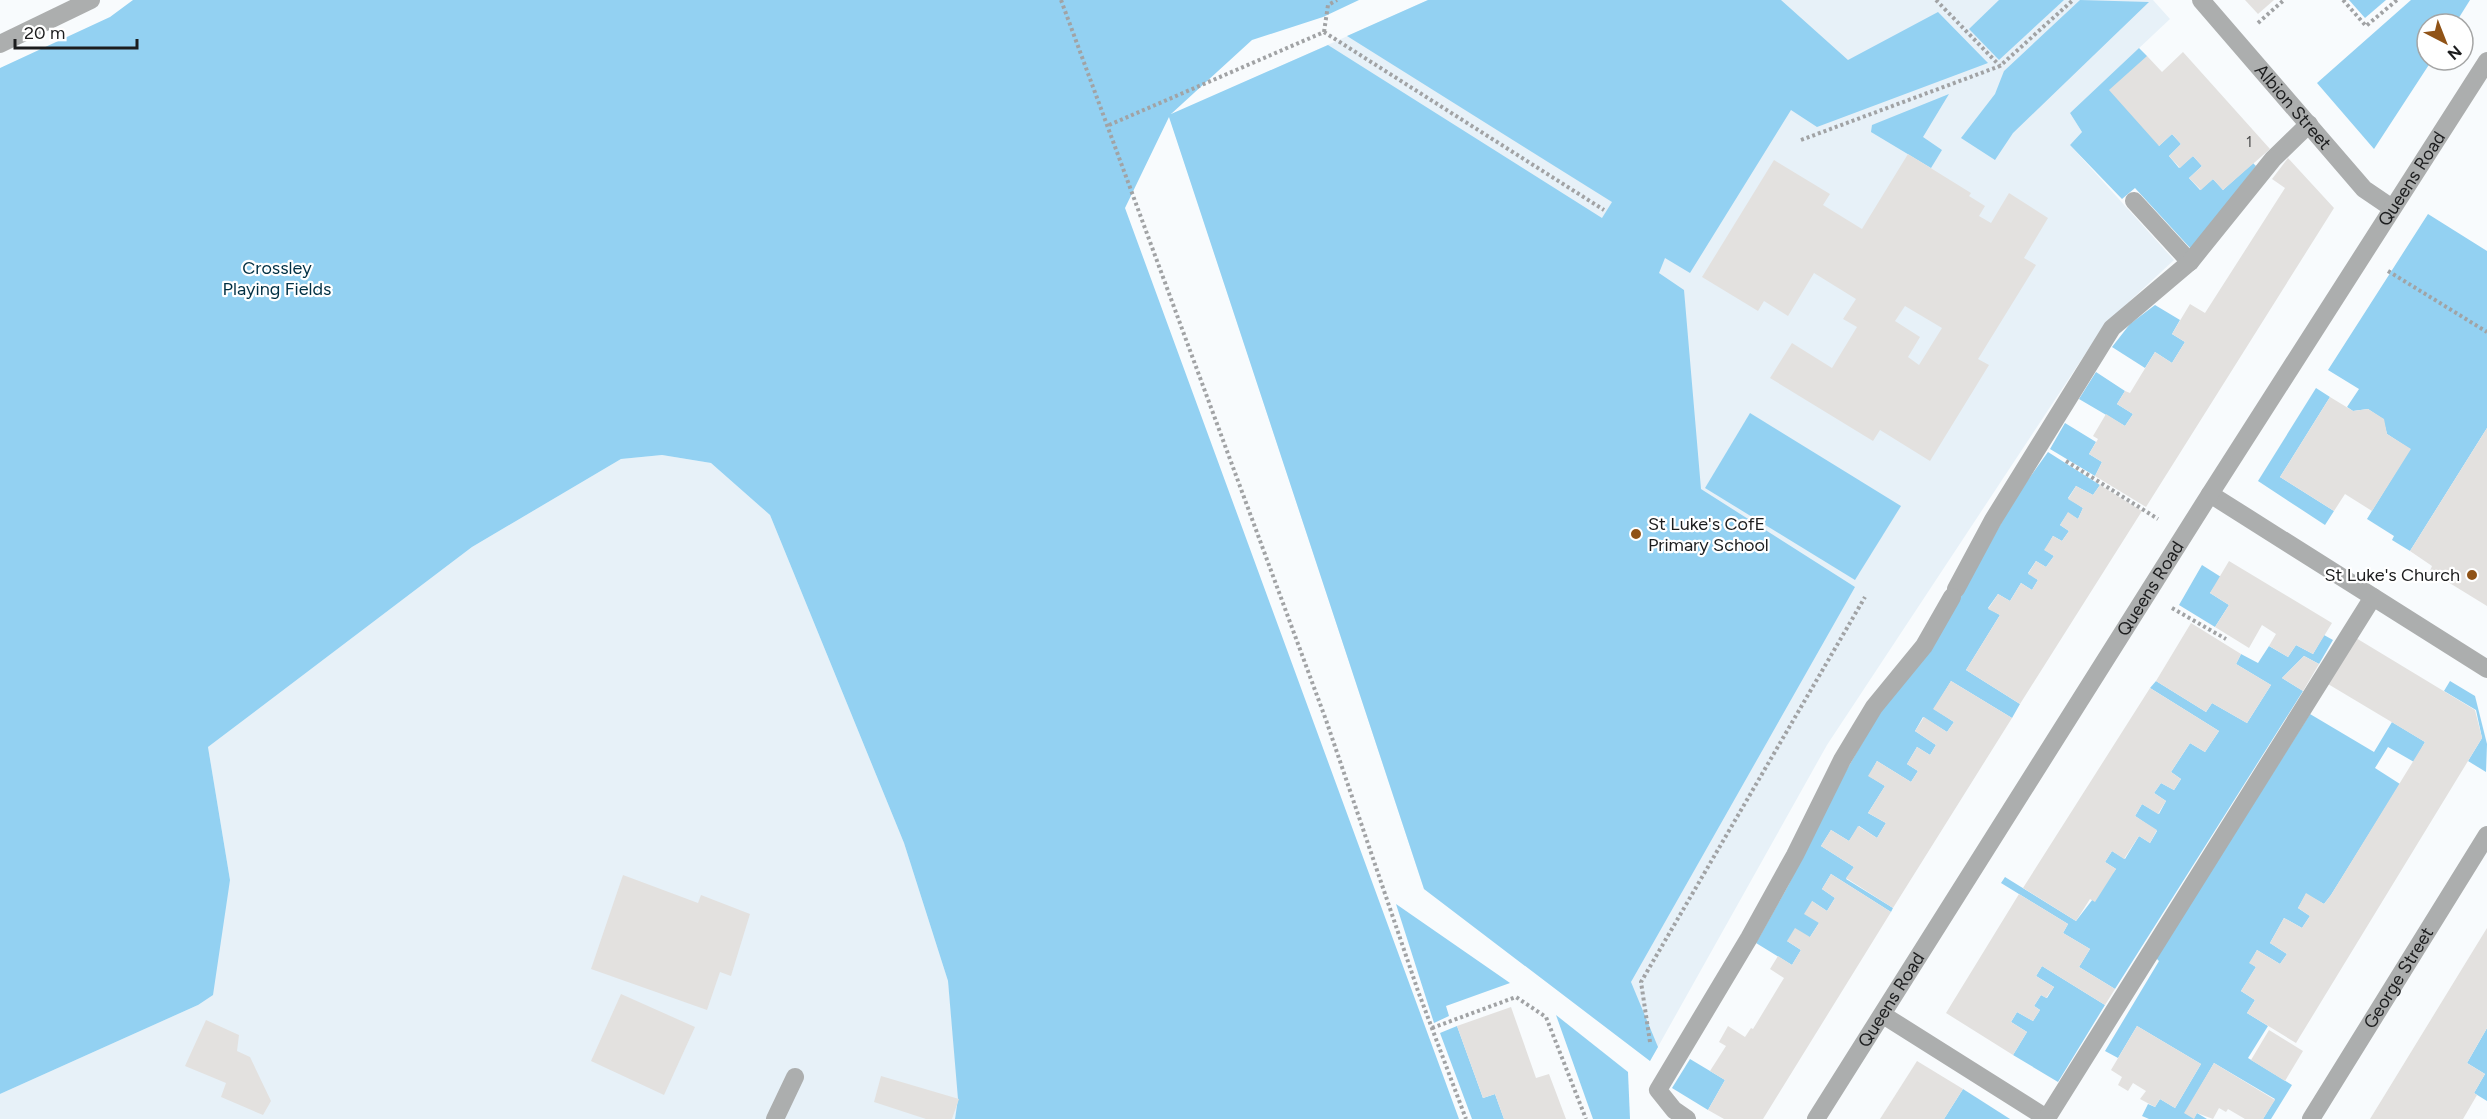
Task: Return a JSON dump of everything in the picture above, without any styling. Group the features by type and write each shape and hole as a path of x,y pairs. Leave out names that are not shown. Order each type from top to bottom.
{"street":[{"path":"0,44 91,0"},
{"name":"Albion Street","path":"2201,0 2364,189 2392,208"},
{"name":"Queens Road","path":"1816,1119 2210,494 2487,61"},
{"path":"1687,1119 1674,1110 1658,1090 1795,855 1842,760 1874,707 1924,646 1993,520 2112,328 2190,262 2273,159 2309,124"},
{"path":"2134,201 2190,262"},
{"path":"2210,494 2487,669"},
{"path":"1883,1015 2047,1118 2373,597"},
{"name":"George Street","path":"2311,1119 2487,835"},
{"path":"775,1119 795,1077"}],"path":[{"path":"1061,0 1109,125 1326,720 1432,1028 1466,1119"},
{"path":"1324,32 1328,5 1337,0"},
{"path":"1936,0 2000,66"},
{"path":"1801,140 2000,66 2073,0"},
{"path":"2343,0 2366,26 2397,0"},
{"path":"1109,125 1324,32"},
{"path":"1324,32 1604,210"},
{"path":"2381,267 2487,332"},
{"path":"2040,444 2160,520"},
{"path":"1658,1090 1641,982 1865,597"},
{"path":"2168,605 2226,639"},
{"path":"1432,1028 1516,997 1546,1017 1586,1119"}],"shaded area":[{"name":"St Luke's CofE Primary School","path":"1428,0 2153,0 2170,19 2070,113 2082,132 2070,145 2174,260 2105,324 1827,745 1650,1061 1424,889 1169,116"},
{"path":"662,455 711,463 770,515 904,843 948,981 959,1099 955,1119 0,1119 0,1094 198,1005 230,880 208,747 472,547 621,459"}],"green space":[{"name":"Crossley Playing Fields","path":"133,0 1359,0 1323,17 1252,40 1171,114 1328,45 1602,218 1612,202 1347,36 1428,0 1781,0 1848,60 1938,12 1988,63 1817,127 1791,110 1690,273 1665,258 1659,273 1684,290 1701,489 1855,587 1631,982 1658,1047 1650,1061 1424,889 1169,117 1125,208 1459,1119 955,1119 958,1099 948,981 904,843 770,515 711,463 662,455 621,459 472,547 208,747 230,880 213,995 198,1005 0,1094 0,68 110,17"},
{"path":"1999,0 2064,0 1999,60 1969,29"},
{"path":"2080,0 2149,2 2013,133 1995,160 1961,138 1995,94 2004,71"},
{"path":"2349,0 2386,0 2365,18"},
{"path":"2411,0 2470,0 2462,12 2415,12 2415,72 2424,72 2374,149 2317,83"},
{"path":"2139,48 2147,56 2159,146 2172,134 2181,144 2169,156 2179,168 2193,156 2202,166 2189,178 2200,190 2213,179 2223,190 2253,163 2256,166 2192,250 2135,188 2122,199 2070,145 2082,132 2070,113"},
{"path":"1949,94 1923,137 1942,150 1931,168 1871,132 1872,125"},
{"path":"2428,214 2487,251 2487,428 2410,551 2392,540 2394,536 2367,519 2410,449 2387,434 2383,419 2368,409 2353,411 2347,407 2359,389 2328,370"},
{"path":"2155,305 2180,320 2172,334 2185,342 2172,363 2155,352 2145,368 2112,347 2130,324"},
{"path":"2096,372 2125,391 2117,404 2133,414 2125,426 2079,399"},
{"path":"2316,388 2330,397 2280,477 2334,511 2325,525 2258,481"},
{"path":"1750,413 1901,506 1855,580 1705,488"},
{"path":"2065,423 2096,442 2089,454 2102,462 2095,476 2050,449"},
{"path":"2048,452 2100,485 2093,495 2076,486 2068,498 2083,508 2078,519 2068,513 2060,525 2069,531 2062,541 2053,536 2045,550 2054,556 2046,567 2036,561 2028,573 2038,580 2032,590 2021,583 2010,601 1998,594 1988,608 2000,615 1966,670 2020,704 2012,718 1951,681 1934,709 1954,722 1947,732 1923,717 1915,731 1936,745 1930,755 1917,747 1907,764 1918,771 1911,782 1877,761 1869,776 1885,786 1868,813 1886,823 1877,838 1859,826 1849,841 1831,830 1821,846 1854,867 1846,879 1893,908 1891,912 1831,874 1822,889 1835,898 1827,911 1812,901 1819,923 1810,937 1787,941 1801,950 1792,965 1756,943 1788,886 1834,792 1881,710 1947,621 2015,498"},
{"path":"2202,565 2221,577 2210,593 2229,605 2215,627 2179,605"},
{"path":"2324,635 2333,640 2319,664 2304,656 2282,678 2303,691 2115,989 2079,967 2090,949 2063,933 2068,924 2001,883 2005,877 2076,921 2116,869 2105,862 2112,851 2125,859 2139,836 2150,843 2157,831 2135,816 2142,804 2159,814 2166,801 2154,793 2161,783 2174,790 2181,779 2171,772 2190,743 2205,752 2219,731 2150,688 2156,681 2206,712 2212,703 2247,723 2271,685 2236,664 2241,654 2258,663 2269,646 2288,657 2296,645 2313,654"},
{"path":"2450,681 2475,696 2487,744 2486,772 2468,761 2482,738 2476,710 2444,691"},
{"path":"2310,714 2374,752 2392,722 2425,742 2414,762 2388,747 2375,768 2400,784 2331,895 2324,904 2306,894 2298,908 2310,916 2302,928 2284,918 2270,943 2287,954 2280,964 2257,950 2250,963 2256,967 2241,991 2255,1000 2247,1013 2268,1026 2248,1058 2292,1085 2271,1119 2263,1119 2275,1099 2214,1063 2185,1113 2194,1118 2197,1113 2207,1119 2149,1119 2142,1116 2148,1104 2155,1107 2160,1099 2175,1108 2201,1064 2137,1026 2118,1058 2105,1051 2159,961 2156,958"},
{"path":"1396,904 1510,983 1446,1006 1449,1016 1434,1023"},
{"path":"2042,966 2105,1005 2058,1082 2013,1055 2027,1032 2011,1022 2017,1012 2033,1021 2040,1010 2034,1006 2041,995 2047,998 2054,987 2036,976"},
{"path":"1556,1015 1628,1072 1630,1119 1593,1119"},
{"path":"1457,1026 1483,1098 1495,1094 1504,1119 1472,1119 1440,1033"},
{"path":"2487,1028 2487,1101 2474,1093 2485,1074 2467,1063"},
{"path":"1690,1059 1725,1080 1708,1110 1672,1088"},
{"path":"1963,1089 2010,1119 1944,1119"}],"building":[{"path":"2245,0 2274,0 2258,14"},
{"path":"2183,52 2270,149 2223,190 2213,179 2201,190 2189,178 2202,166 2193,156 2180,168 2169,156 2181,144 2172,134 2159,146 2109,90 2147,56 2162,72"},
{"path":"1908,154 1971,193 1969,196 1985,206 1979,216 1991,223 2009,193 2048,218 2024,258 2036,265 1978,359 1989,365 1930,461 1880,430 1873,441 1770,378 1792,343 1832,368 1857,327 1843,319 1856,299 1814,273 1788,316 1764,301 1758,311 1702,277 1774,160 1830,194 1823,205 1862,229","holes":["1905,306 1942,328 1919,365 1908,357 1920,337 1895,321"]},
{"path":"2288,158 2334,208 2146,507 2095,476 2102,462 2089,454 2098,439 2093,436 2106,414 2125,426 2133,414 2117,404 2125,391 2130,393 2155,352 2172,363 2185,342 2172,334 2190,304 2205,313 2285,188 2272,179"},
{"path":"2330,397 2353,411 2368,409 2384,419 2387,434 2411,449 2372,511 2345,494 2334,511 2280,477"},
{"path":"2487,428 2487,606 2430,571 2432,566 2410,551"},
{"path":"2100,485 2142,511 2020,704 1966,670 2000,615 1988,609 1998,594 2010,601 2021,583 2032,590 2038,580 2028,574 2036,561 2046,567 2054,556 2044,550 2053,536 2062,541 2069,531 2060,525 2068,512 2078,519 2083,508 2068,499 2076,486 2093,495"},
{"path":"2229,561 2332,623 2313,654 2296,645 2288,657 2269,646 2276,634 2262,625 2249,648 2215,627 2229,605 2210,593"},
{"path":"2191,623 2241,654 2236,664 2271,685 2247,723 2212,703 2206,712 2156,681"},
{"path":"2356,638 2475,710 2482,738 2296,1043 2247,1013 2255,1000 2241,991 2256,967 2249,963 2257,950 2280,964 2287,954 2270,943 2284,918 2302,928 2310,916 2298,908 2306,893 2324,904 2425,742 2328,684"},
{"path":"2304,656 2319,664 2303,691 2282,678"},
{"path":"1951,681 2012,718 1893,908 1846,878 1854,867 1821,846 1831,830 1849,841 1858,826 1877,838 1886,823 1868,813 1885,786 1868,776 1877,761 1911,782 1918,771 1907,764 1917,747 1930,755 1936,745 1915,731 1924,717 1947,732 1954,722 1933,709"},
{"path":"2150,688 2219,731 2205,752 2190,743 2171,772 2181,779 2174,790 2161,783 2154,793 2166,801 2158,814 2142,804 2135,816 2157,830 2150,843 2139,836 2124,859 2112,851 2105,862 2116,869 2095,902 2090,899 2076,921 2023,888"},
{"path":"1831,874 1891,912 1763,1119 1724,1119 1708,1110 1725,1080 1710,1071 1726,1046 1719,1042 1728,1026 1745,1037 1751,1028 1753,1029 1784,978 1770,969 1778,956 1792,965 1801,950 1787,941 1795,928 1810,937 1819,923 1804,914 1812,901 1827,911 1835,898 1822,889"},
{"path":"623,875 698,903 701,895 750,914 731,976 720,972 707,1010 591,969"},
{"path":"2019,894 2068,924 2063,933 2090,949 2079,967 2115,989 2105,1005 2042,966 2036,976 2054,987 2046,998 2041,995 2034,1006 2040,1010 2033,1021 2017,1012 2011,1022 2027,1032 2013,1055 1946,1013"},
{"path":"2487,928 2487,1028 2467,1063 2485,1074 2474,1093 2477,1095 2463,1119 2370,1119"},
{"path":"621,994 695,1027 664,1095 591,1061"},
{"path":"1511,1007 1536,1078 1549,1074 1566,1119 1504,1119 1495,1094 1483,1098 1457,1026"},
{"path":"206,1020 239,1035 237,1051 250,1057 271,1101 263,1115 221,1097 226,1083 185,1066"},
{"path":"2137,1026 2201,1064 2175,1108 2160,1099 2155,1107 2140,1099 2146,1091 2133,1083 2128,1091 2118,1085 2122,1077 2111,1070"},
{"path":"2269,1030 2303,1051 2285,1081 2251,1060"},
{"path":"1917,1061 1963,1089 1944,1119 1880,1119"},
{"path":"2214,1063 2275,1100 2263,1119 2245,1119 2228,1109 2226,1112 2219,1108 2213,1119 2197,1113 2194,1119 2184,1113"},
{"path":"881,1076 959,1099 952,1119 926,1119 874,1102"}],"place":[{"name":"St Luke's CofE Primary School","path":"1636,534"},
{"name":"St Luke's Church","path":"2472,575"}]}
